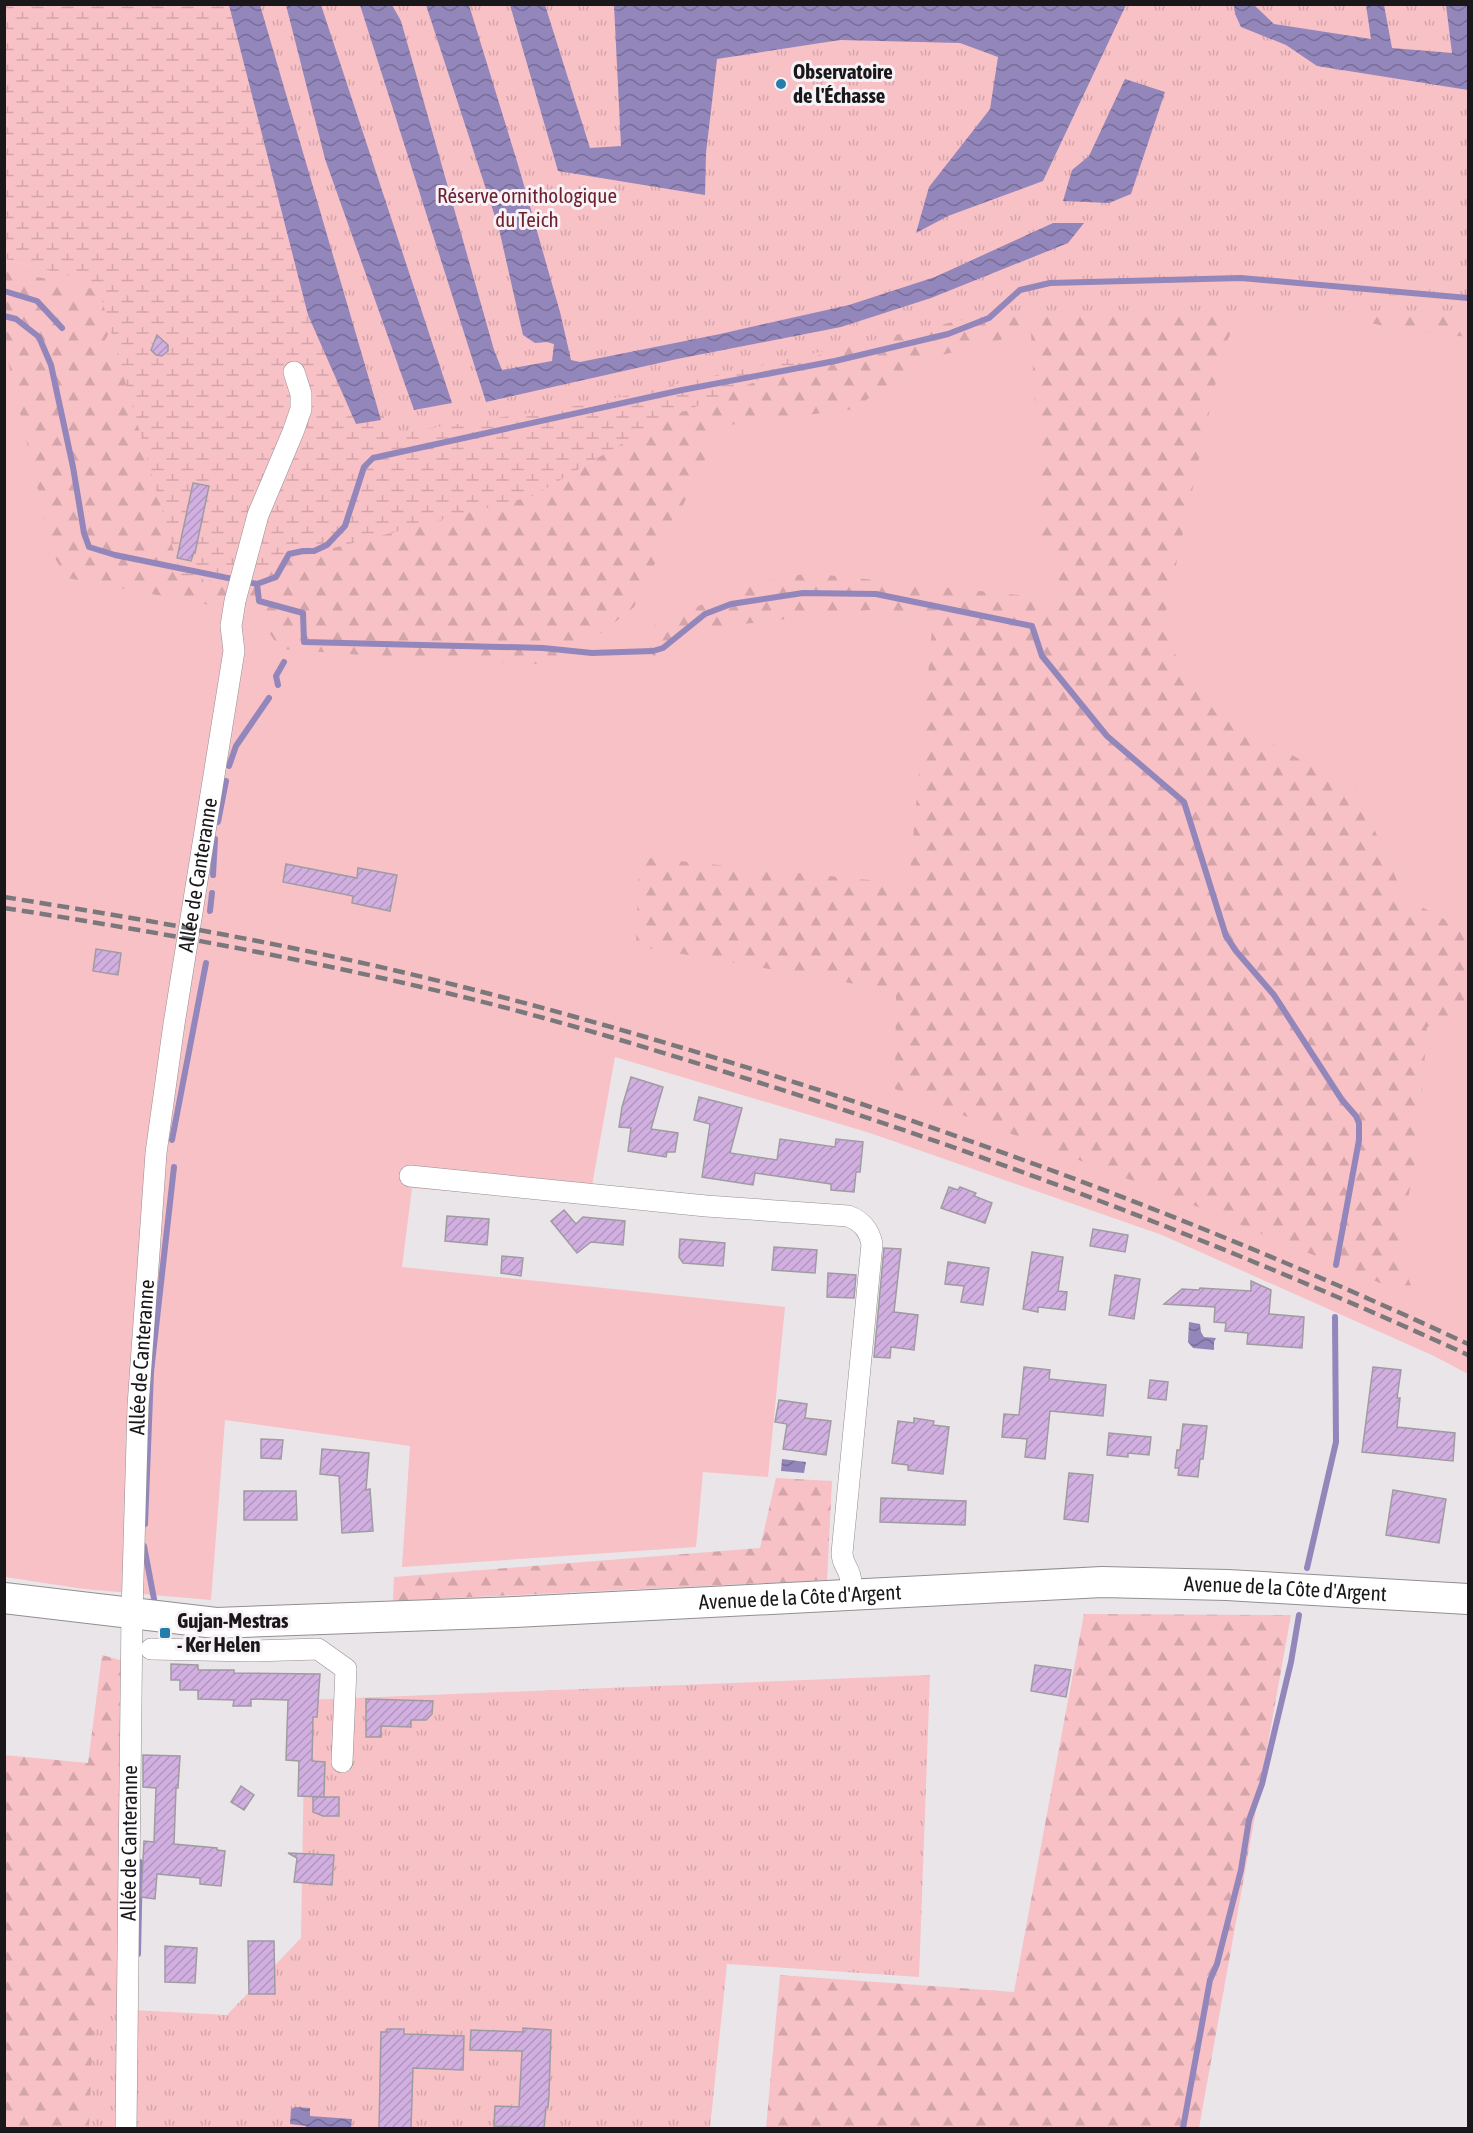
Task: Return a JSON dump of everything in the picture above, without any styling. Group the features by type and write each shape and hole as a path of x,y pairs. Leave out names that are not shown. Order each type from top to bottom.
{"main road":[{"name":"Avenue de la Côte d'Argent","path":"4,1598 317,1635 515,1612 1102,1582 1227,1585 1468,1599"}],"street":[{"name":"Allée de Canteranne","path":"126,2128 132,1614 138,1406 156,1152 174,1024 234,651 231,626 239,583 258,515 301,409 301,394 294,372"},
{"path":"410,1176 694,1205 848,1216 864,1226 870,1233 872,1244 842,1553 843,1563 849,1570 851,1579 851,1594"},
{"path":"151,1649 251,1651 317,1635 346,1669 342,1762"}],"green space":[{"name":"Réserve ornithologique du Teich","path":"5,5 1468,5 947,301 659,422 533,496 184,587 97,283 5,259"},
{"name":"Réserve ornithologique du Teich","path":"239,5 1468,5 1468,319 1421,313 1002,311 589,404 390,434"},
{"path":"1468,90 1468,337 1396,329 1250,294 1223,349 1166,611 1173,651 1216,713 1357,791 1405,898 1468,930 1468,1010 1427,1027 1419,1139 1398,1253 1416,1298 1169,1195 895,1089 896,991 636,946 639,857 909,884 933,619 879,609 706,628 656,666 644,630 744,586 808,573 1067,600 1042,540 1031,332 919,361 854,409 721,426 634,607 561,665 415,659 280,649 257,614 67,578 53,555 8,361 5,360 4,271 86,286 124,306 100,349 123,364"},
{"path":"1468,118 1468,1374 1434,1356 1162,1235 870,1133 615,1057 589,1202 412,1188 402,1267 785,1307 768,1477 703,1472 696,1547 402,1567 410,1446 225,1420 211,1600 84,1589 5,1577 4,259 97,282 184,587"},
{"path":"776,1478 832,1481 827,1580 393,1601 394,1577 760,1548"},
{"path":"1084,1614 1291,1615 1199,2128 766,2128 780,1975 1014,1992"},
{"path":"102,1655 127,1662 123,2128 5,2128 4,1755 88,1763"},
{"path":"930,1675 919,1977 727,1964 710,2128 89,2128 94,2008 227,2015 301,1938 305,1700"}],"water":[{"path":"229,5 260,5 381,420 356,424 308,315"},
{"path":"286,5 321,5 452,403 414,410 325,159"},
{"path":"360,5 392,5 401,21 494,350 502,370 552,361 554,344 535,343 523,335 499,229 426,5 469,5 519,168 560,312 571,360 580,362 849,305 935,277 1053,223 1084,223 1068,243 931,298 841,327 677,359 486,402"},
{"path":"510,5 545,5 590,148 621,146 614,5 1126,5 1043,181 948,216 916,233 929,187 990,109 998,57 960,43 840,40 717,59 706,153 705,195 558,171"},
{"path":"1234,5 1254,5 1274,24 1371,39 1366,5 1384,5 1392,48 1452,53 1446,5 1468,5 1468,90 1317,66 1286,45 1241,27"},
{"path":"1125,79 1165,92 1131,194 1109,203 1063,201 1072,170 1089,156"},
{"path":"1189,1322 1200,1324 1204,1337 1216,1338 1214,1350 1193,1348 1188,1342"},
{"path":"782,1459 806,1462 804,1473 781,1471"},
{"path":"310,2108 310,2116 352,2119 351,2128 306,2128 306,2126 290,2124 291,2109"}],"building":[{"path":"157,335 168,345 168,351 162,356 156,355 151,350"},
{"path":"193,483 209,486 195,553 191,561 177,558"},
{"path":"286,864 357,878 358,868 397,875 390,911 352,903 353,896 283,882"},
{"path":"96,949 121,953 118,975 93,971"},
{"path":"631,1077 663,1087 651,1129 678,1133 675,1152 667,1152 666,1157 628,1151 631,1128 619,1127"},
{"path":"699,1097 742,1108 730,1153 777,1160 780,1139 835,1147 836,1139 863,1142 860,1172 856,1172 854,1192 831,1190 831,1184 755,1173 753,1185 702,1177 710,1124 694,1120"},
{"path":"949,1187 958,1190 960,1187 992,1203 985,1223 941,1208"},
{"path":"564,1210 576,1224 583,1217 625,1221 623,1245 591,1242 577,1253 551,1221"},
{"path":"447,1216 489,1219 487,1245 445,1241"},
{"path":"1093,1229 1128,1235 1125,1252 1090,1246"},
{"path":"680,1239 725,1243 723,1266 683,1263 679,1257"},
{"path":"774,1247 817,1250 815,1273 772,1270"},
{"path":"884,1248 901,1249 894,1312 918,1315 914,1350 891,1347 890,1358 874,1357"},
{"path":"1032,1252 1063,1257 1058,1291 1067,1292 1065,1310 1038,1307 1038,1312 1023,1309"},
{"path":"502,1256 523,1258 521,1276 501,1273"},
{"path":"948,1262 989,1268 983,1305 961,1302 964,1286 945,1284"},
{"path":"828,1273 856,1275 854,1298 827,1297"},
{"path":"1115,1275 1140,1279 1134,1319 1109,1315"},
{"path":"1251,1281 1271,1290 1269,1314 1304,1317 1302,1348 1247,1344 1248,1333 1225,1331 1226,1323 1214,1322 1215,1307 1164,1304 1182,1289 1251,1291"},
{"path":"1024,1367 1050,1370 1049,1379 1106,1385 1103,1416 1050,1411 1045,1459 1025,1457 1027,1439 1002,1437 1004,1414 1019,1415"},
{"path":"1373,1367 1401,1370 1397,1398 1400,1398 1397,1427 1455,1433 1453,1461 1362,1452"},
{"path":"1150,1380 1168,1382 1166,1400 1148,1398"},
{"path":"779,1400 807,1404 805,1418 831,1421 826,1455 783,1449 787,1424 775,1422"},
{"path":"914,1418 934,1421 933,1425 949,1427 943,1474 908,1470 908,1465 892,1463 898,1421 914,1423"},
{"path":"1183,1424 1207,1426 1198,1477 1178,1475 1179,1468 1175,1468"},
{"path":"1109,1433 1151,1437 1149,1455 1128,1453 1128,1457 1107,1455"},
{"path":"261,1439 283,1440 281,1459 261,1458"},
{"path":"322,1449 369,1453 366,1490 370,1489 373,1531 342,1533 339,1476 320,1474"},
{"path":"1069,1473 1093,1475 1088,1522 1064,1519"},
{"path":"1393,1490 1446,1499 1439,1543 1386,1535"},
{"path":"244,1491 296,1491 297,1520 244,1520"},
{"path":"881,1498 966,1501 965,1525 880,1522"},
{"path":"171,1664 198,1665 198,1670 234,1670 234,1673 320,1674 317,1717 313,1717 312,1761 325,1762 324,1797 298,1796 299,1761 286,1760 288,1700 251,1699 251,1706 233,1706 234,1700 198,1699 198,1690 180,1690 180,1680 171,1680"},
{"path":"1035,1665 1071,1670 1066,1697 1031,1691"},
{"path":"366,1699 433,1701 432,1714 426,1720 411,1720 411,1727 381,1726 381,1737 366,1737"},
{"path":"143,1755 180,1756 178,1788 176,1788 174,1844 217,1848 217,1850 225,1851 221,1886 200,1884 200,1878 157,1874 155,1899 141,1897 144,1841 154,1842 156,1788 143,1787"},
{"path":"241,1786 254,1795 244,1810 231,1802"},
{"path":"313,1797 339,1797 339,1816 323,1816 313,1812"},
{"path":"288,1853 334,1855 332,1885 294,1882 297,1858"},
{"path":"248,1941 274,1941 275,1994 249,1994"},
{"path":"165,1946 197,1948 195,1983 165,1982"},
{"path":"523,2028 551,2030 549,2095 544,2128 494,2126 495,2106 519,2107 522,2051 470,2050 471,2030 523,2032"},
{"path":"387,2029 404,2029 404,2034 464,2036 463,2070 413,2068 411,2128 379,2128 381,2032 387,2032"}],"waterway":[{"path":"4,316 16,319 39,337 51,365 73,467 84,533 89,547 115,555 257,584 276,577 289,554 314,551 327,545 345,526 364,467 373,458 682,390 835,361 948,334 989,318 1020,290 1050,283 1241,278 1468,298"},
{"path":"4,291 37,301 62,328"},
{"path":"257,584 259,601 303,613 304,642 543,648 592,653 653,651 663,648 705,614 731,604 803,593 876,594 1032,626 1042,656 1107,736 1184,802 1226,936 1274,995 1342,1100 1356,1116 1359,1123 1359,1140 1336,1265"},
{"path":"278,685 276,676 284,662"},
{"path":"229,766 236,746 269,698"},
{"path":"218,822 226,781"},
{"path":"213,875 215,839"},
{"path":"210,911 212,893"},
{"path":"172,1140 206,963"},
{"path":"145,1524 151,1372 174,1167"},
{"path":"1307,1568 1336,1442 1335,1317"},
{"path":"144,1546 154,1599"},
{"path":"1183,2128 1210,1980 1217,1964 1241,1870 1249,1820 1262,1784 1291,1662 1299,1615"},
{"path":"138,1954 140,1862"}],"railway":[{"path":"4,897 191,928 376,966 552,1010 726,1061 915,1122 1102,1189 1287,1263 1468,1344"},
{"path":"4,908 285,957 491,1004 651,1049 859,1115 1036,1177 1210,1244 1468,1355"}],"place":[{"name":"Observatoire de l'Échasse","path":"781,84"},
{"name":"Gujan-Mestras - Ker Helen","path":"165,1633"}]}
